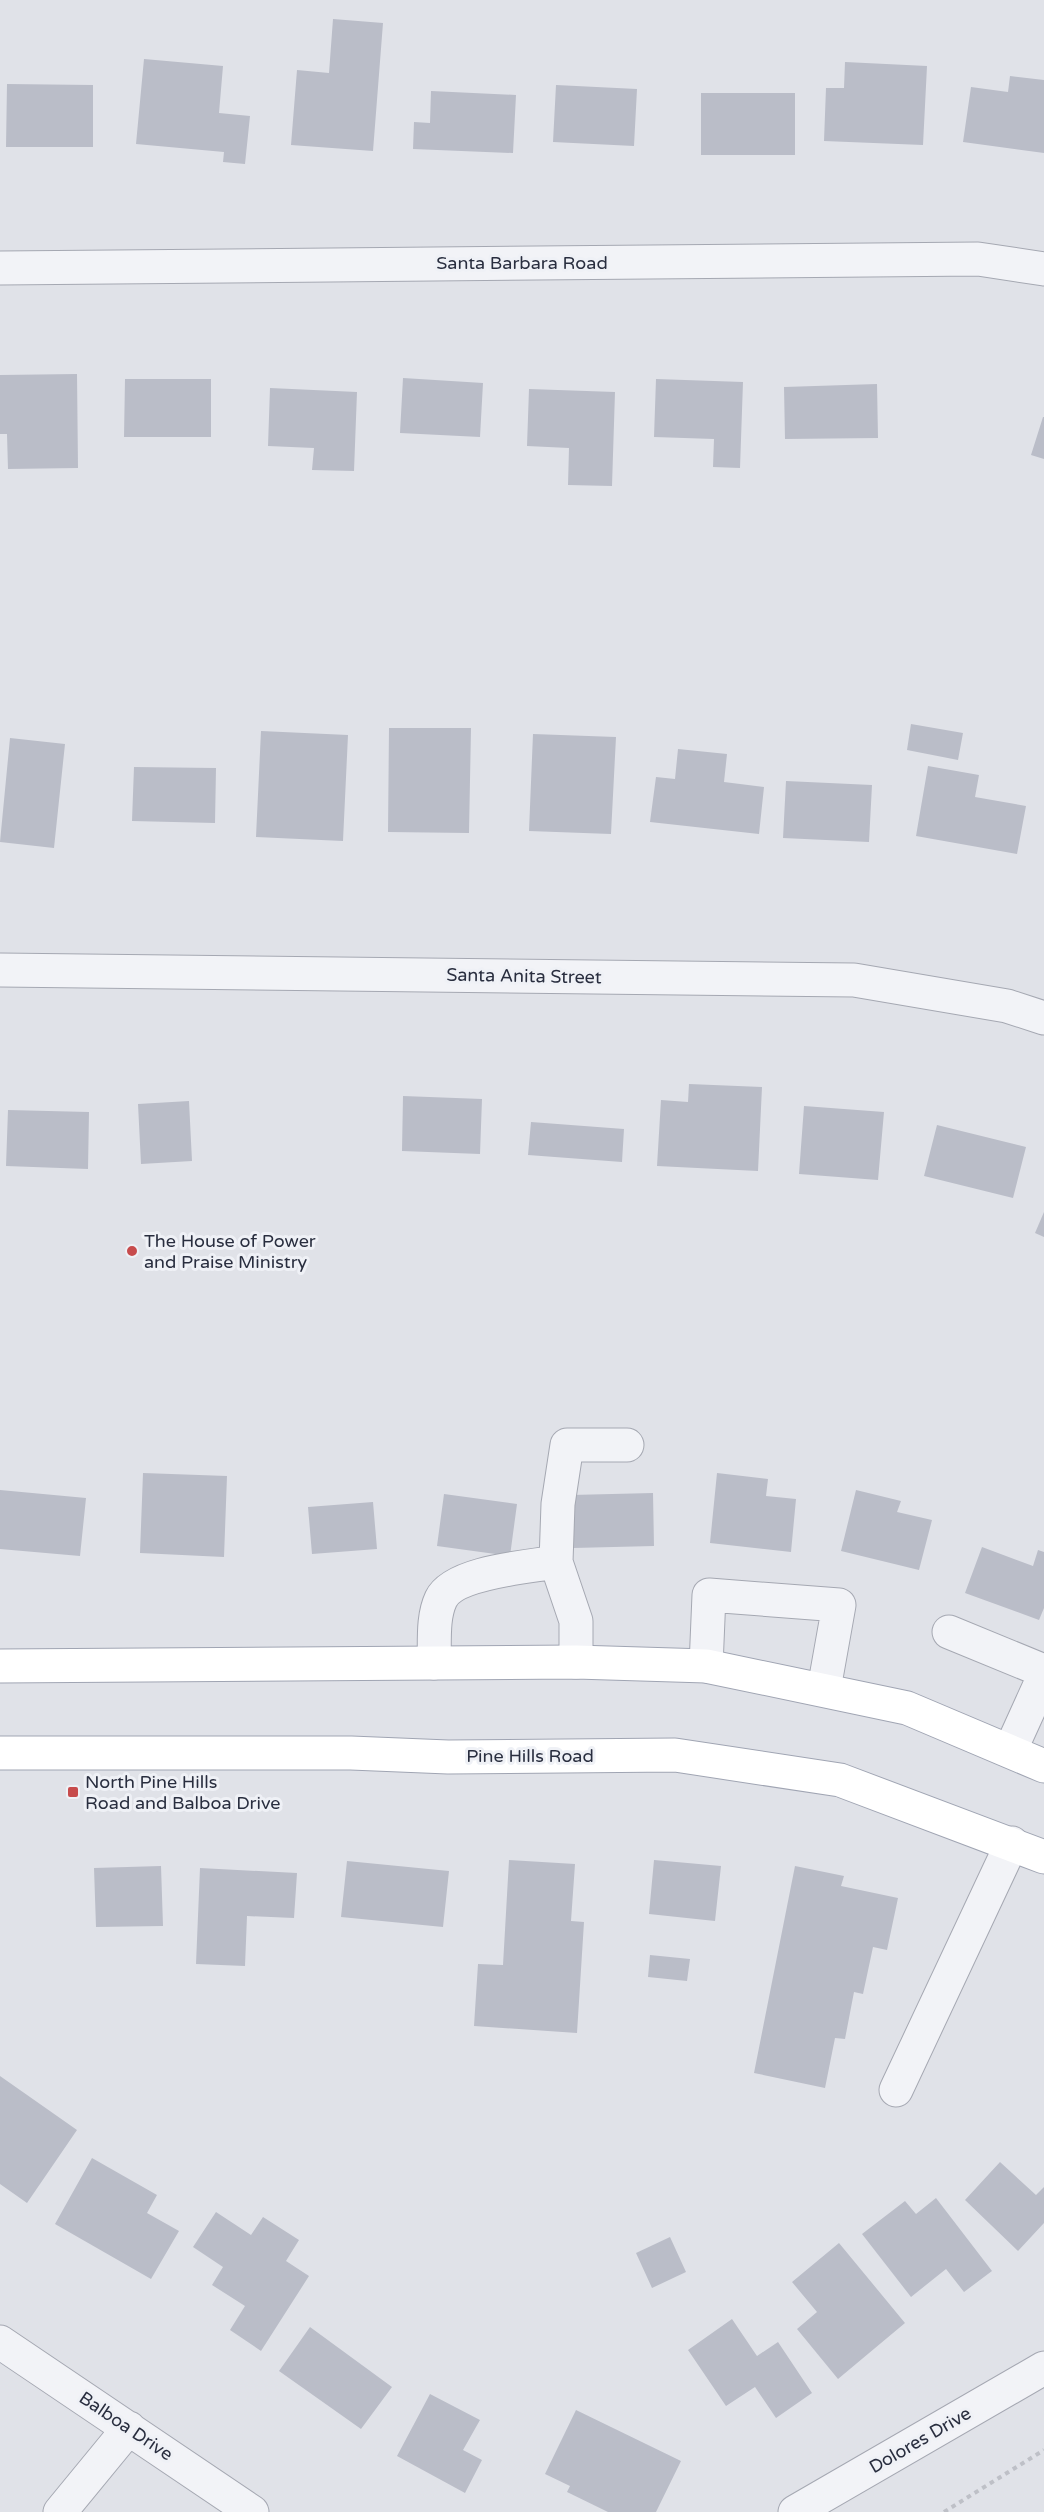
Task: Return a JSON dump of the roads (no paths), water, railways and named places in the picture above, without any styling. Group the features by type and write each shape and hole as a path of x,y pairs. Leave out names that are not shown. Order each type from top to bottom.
{"main road":[{"path":"0,1666 576,1662 706,1666 907,1708 1044,1766"},
{"name":"Pine Hills Road","path":"0,1753 351,1753 448,1757 675,1755 840,1780 1044,1857"}],"street":[{"name":"Santa Barbara Road","path":"0,268 978,259 1044,269"},
{"name":"Santa Anita Street","path":"0,970 854,980 1007,1006 1044,1018"},
{"path":"576,1662 576,1621 556,1562 558,1504 567,1445 627,1445"},
{"path":"434,1663 436,1621 441,1598 462,1580 556,1562"},
{"path":"706,1666 709,1595 839,1605 824,1689"},
{"path":"949,1632 1044,1671"},
{"path":"1010,1751 1044,1676"},
{"path":"896,2090 1012,1843"},
{"name":"Balboa Drive","path":"0,2342 252,2512"},
{"name":"Dolores Drive","path":"795,2512 1044,2368"},
{"path":"60,2512 129,2428"}],"place":[{"name":"The House of Power and Praise Ministry","path":"132,1251"},
{"name":"North Pine Hills Road and Balboa Drive","path":"73,1792"}]}
